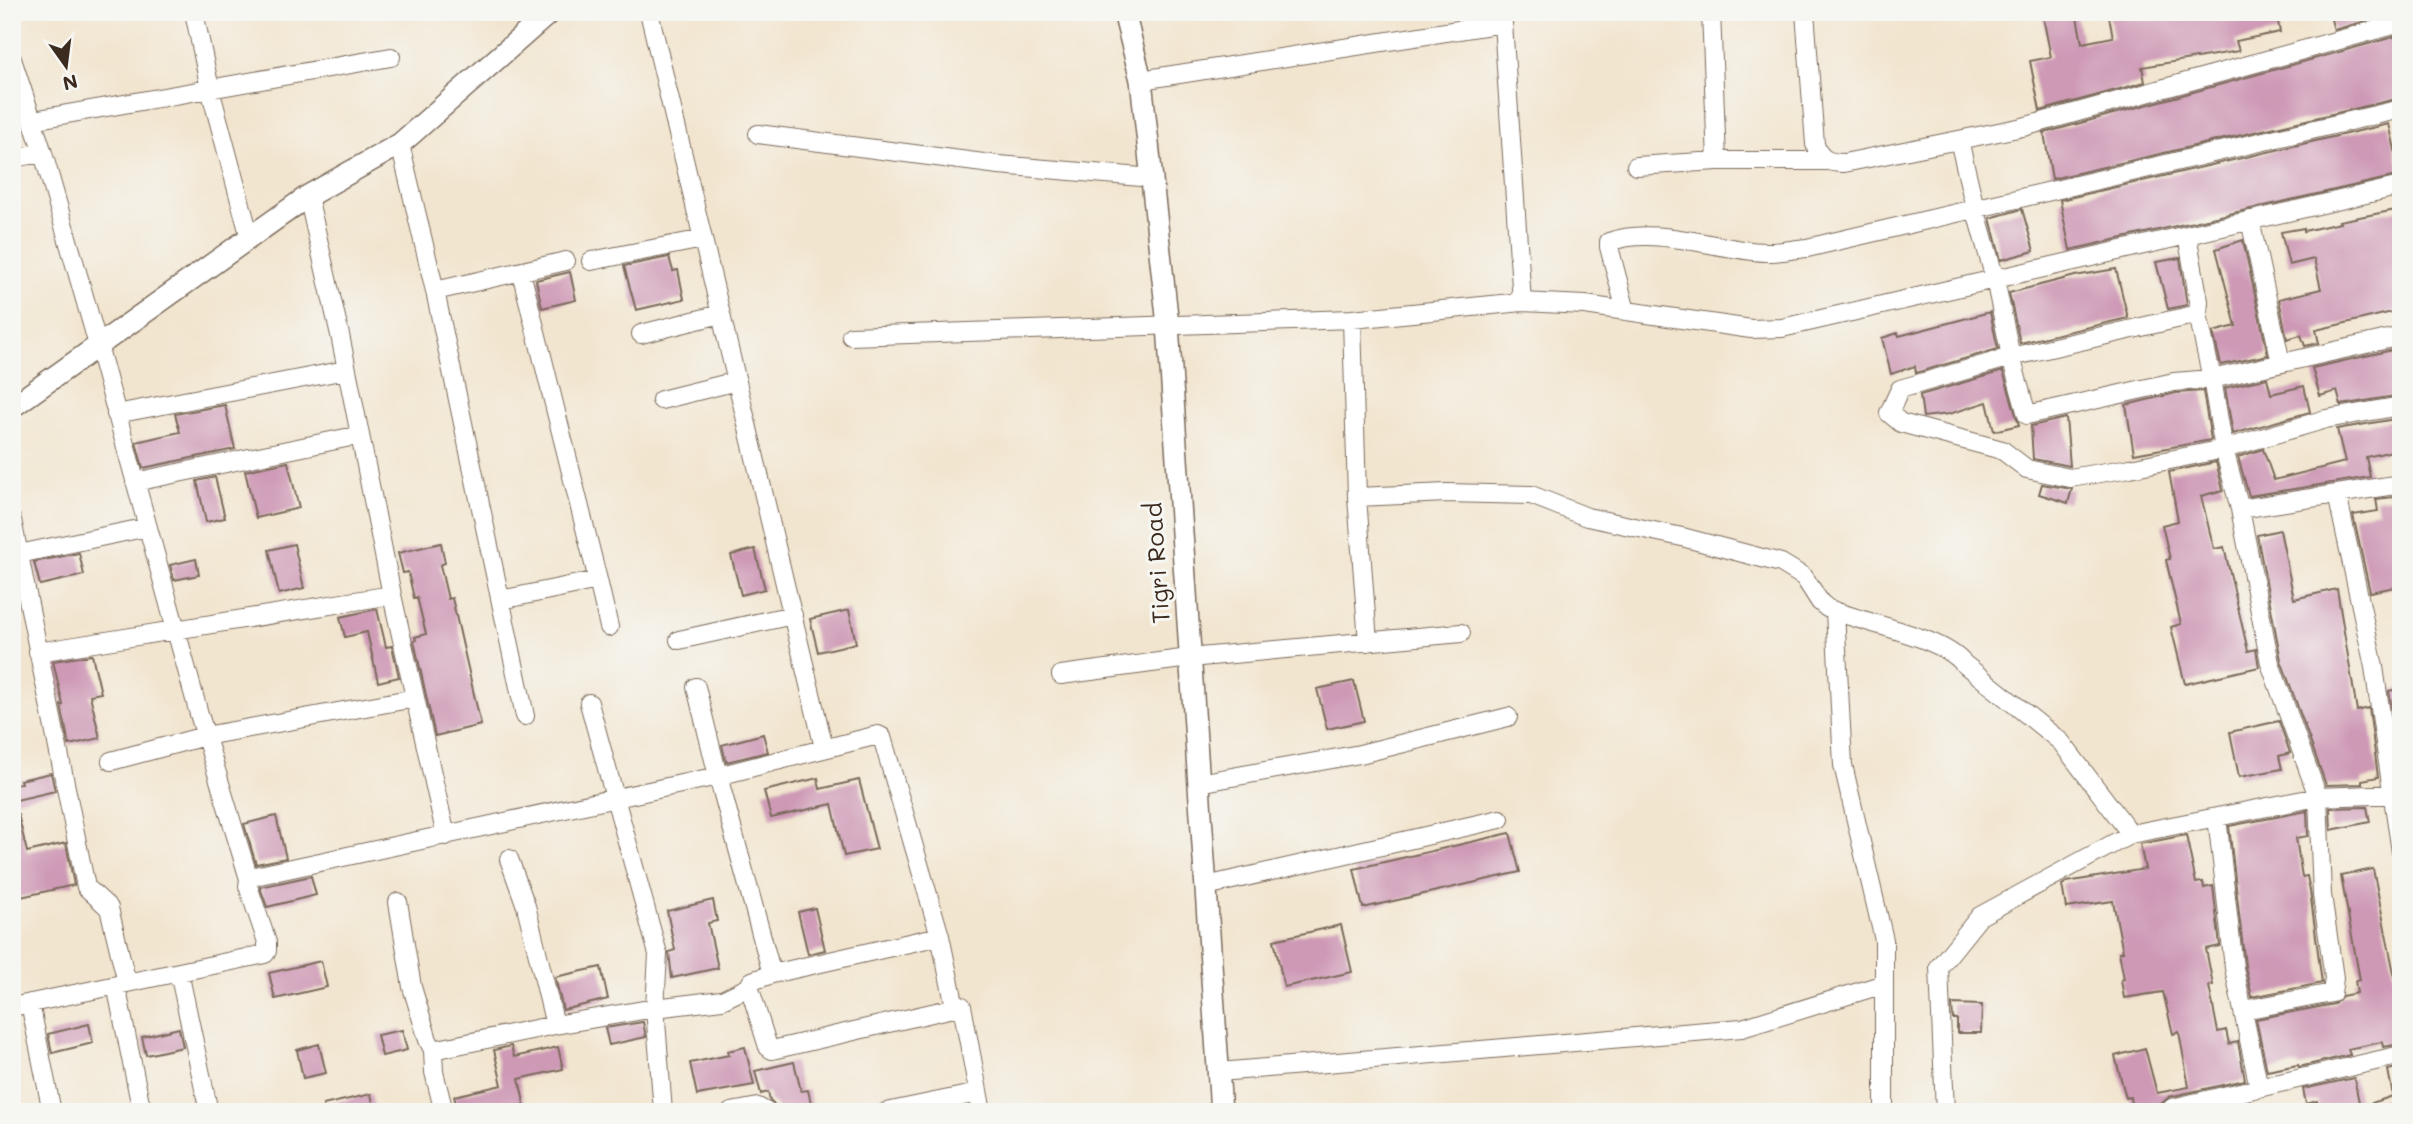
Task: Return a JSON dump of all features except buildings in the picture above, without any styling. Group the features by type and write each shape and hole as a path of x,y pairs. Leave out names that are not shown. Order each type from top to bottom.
{"street":[{"path":"194,12 210,89 250,238"},
{"path":"12,407 308,196 400,144 550,12"},
{"path":"649,12 824,748"},
{"name":"Tigri Road","path":"1124,12 1141,80 1168,325 1221,1112"},
{"path":"1711,12 1717,161"},
{"path":"1805,12 1815,144 1817,151 1832,163 1844,163 2023,127 2401,23"},
{"path":"1141,80 1503,23 1522,302"},
{"path":"33,120 391,57"},
{"path":"12,1007 262,955 266,953 267,942 205,736 43,153 14,69"},
{"path":"1626,311 1609,247 1609,242 1618,239 1662,237 1765,253 1807,248 2401,109"},
{"path":"758,134 999,165 1153,178"},
{"path":"1959,140 2027,415 2174,383 2212,379 2401,336"},
{"path":"400,144 435,292 525,716"},
{"path":"12,158 43,153"},
{"path":"1636,166 1717,161 1826,160"},
{"path":"851,336 1352,319 1522,302 1585,305 1765,330 1798,325 2401,186"},
{"path":"308,196 446,836"},
{"path":"2250,220 2281,363"},
{"path":"2187,235 2199,301 2197,314 2224,449 2240,509 2270,663 2318,797 2322,895 2334,978 2332,993 2244,1010"},
{"path":"591,261 703,239"},
{"path":"435,292 566,261"},
{"path":"521,272 609,627"},
{"path":"641,334 721,314"},
{"path":"2197,314 2011,357 1900,389 1889,413 1901,423 2002,450 2027,469 2070,478 2224,449 2326,419 2401,406"},
{"path":"1352,319 1357,497 1368,642"},
{"path":"116,414 346,370"},
{"path":"661,400 737,381"},
{"path":"135,482 360,435"},
{"path":"2240,509 2401,484"},
{"path":"1357,497 1447,493 1531,495 1587,517 1682,537 1781,563 1804,577 1820,602 1835,611 1936,644 1955,655 2061,743 2131,834"},
{"path":"2337,494 2374,667 2397,794 2401,852"},
{"path":"12,520 86,887 109,908 142,1112"},
{"path":"19,554 148,527"},
{"path":"501,600 598,580"},
{"path":"38,652 392,594"},
{"path":"1835,611 1843,765 1884,940 1884,1112"},
{"path":"679,640 793,614"},
{"path":"1061,675 1189,658 1461,633"},
{"path":"696,687 772,974"},
{"path":"111,761 205,736 415,698"},
{"path":"589,704 658,954 655,1008 663,1112"},
{"path":"1199,783 1360,754 1508,717"},
{"path":"249,879 718,776 878,735 882,737 940,936 955,1007"},
{"path":"1945,1112 1940,967 1980,916 2131,834 2318,797 2397,794"},
{"path":"2217,817 2234,968 2259,1088"},
{"path":"1206,886 1500,820"},
{"path":"509,859 526,906 555,1024"},
{"path":"398,902 412,987 433,1050 434,1072 444,1112"},
{"path":"940,936 772,974 750,982 749,987 768,1047 772,1050 962,1006 982,1112"},
{"path":"179,972 209,1112"},
{"path":"1219,1072 1742,1028 1884,984"},
{"path":"433,1050 555,1024 722,1000 749,987"},
{"path":"30,1003 52,1112"},
{"path":"2172,1108 2401,1055"},
{"path":"886,1112 978,1093"},
{"path":"731,1112 758,1107 767,1112"}]}
